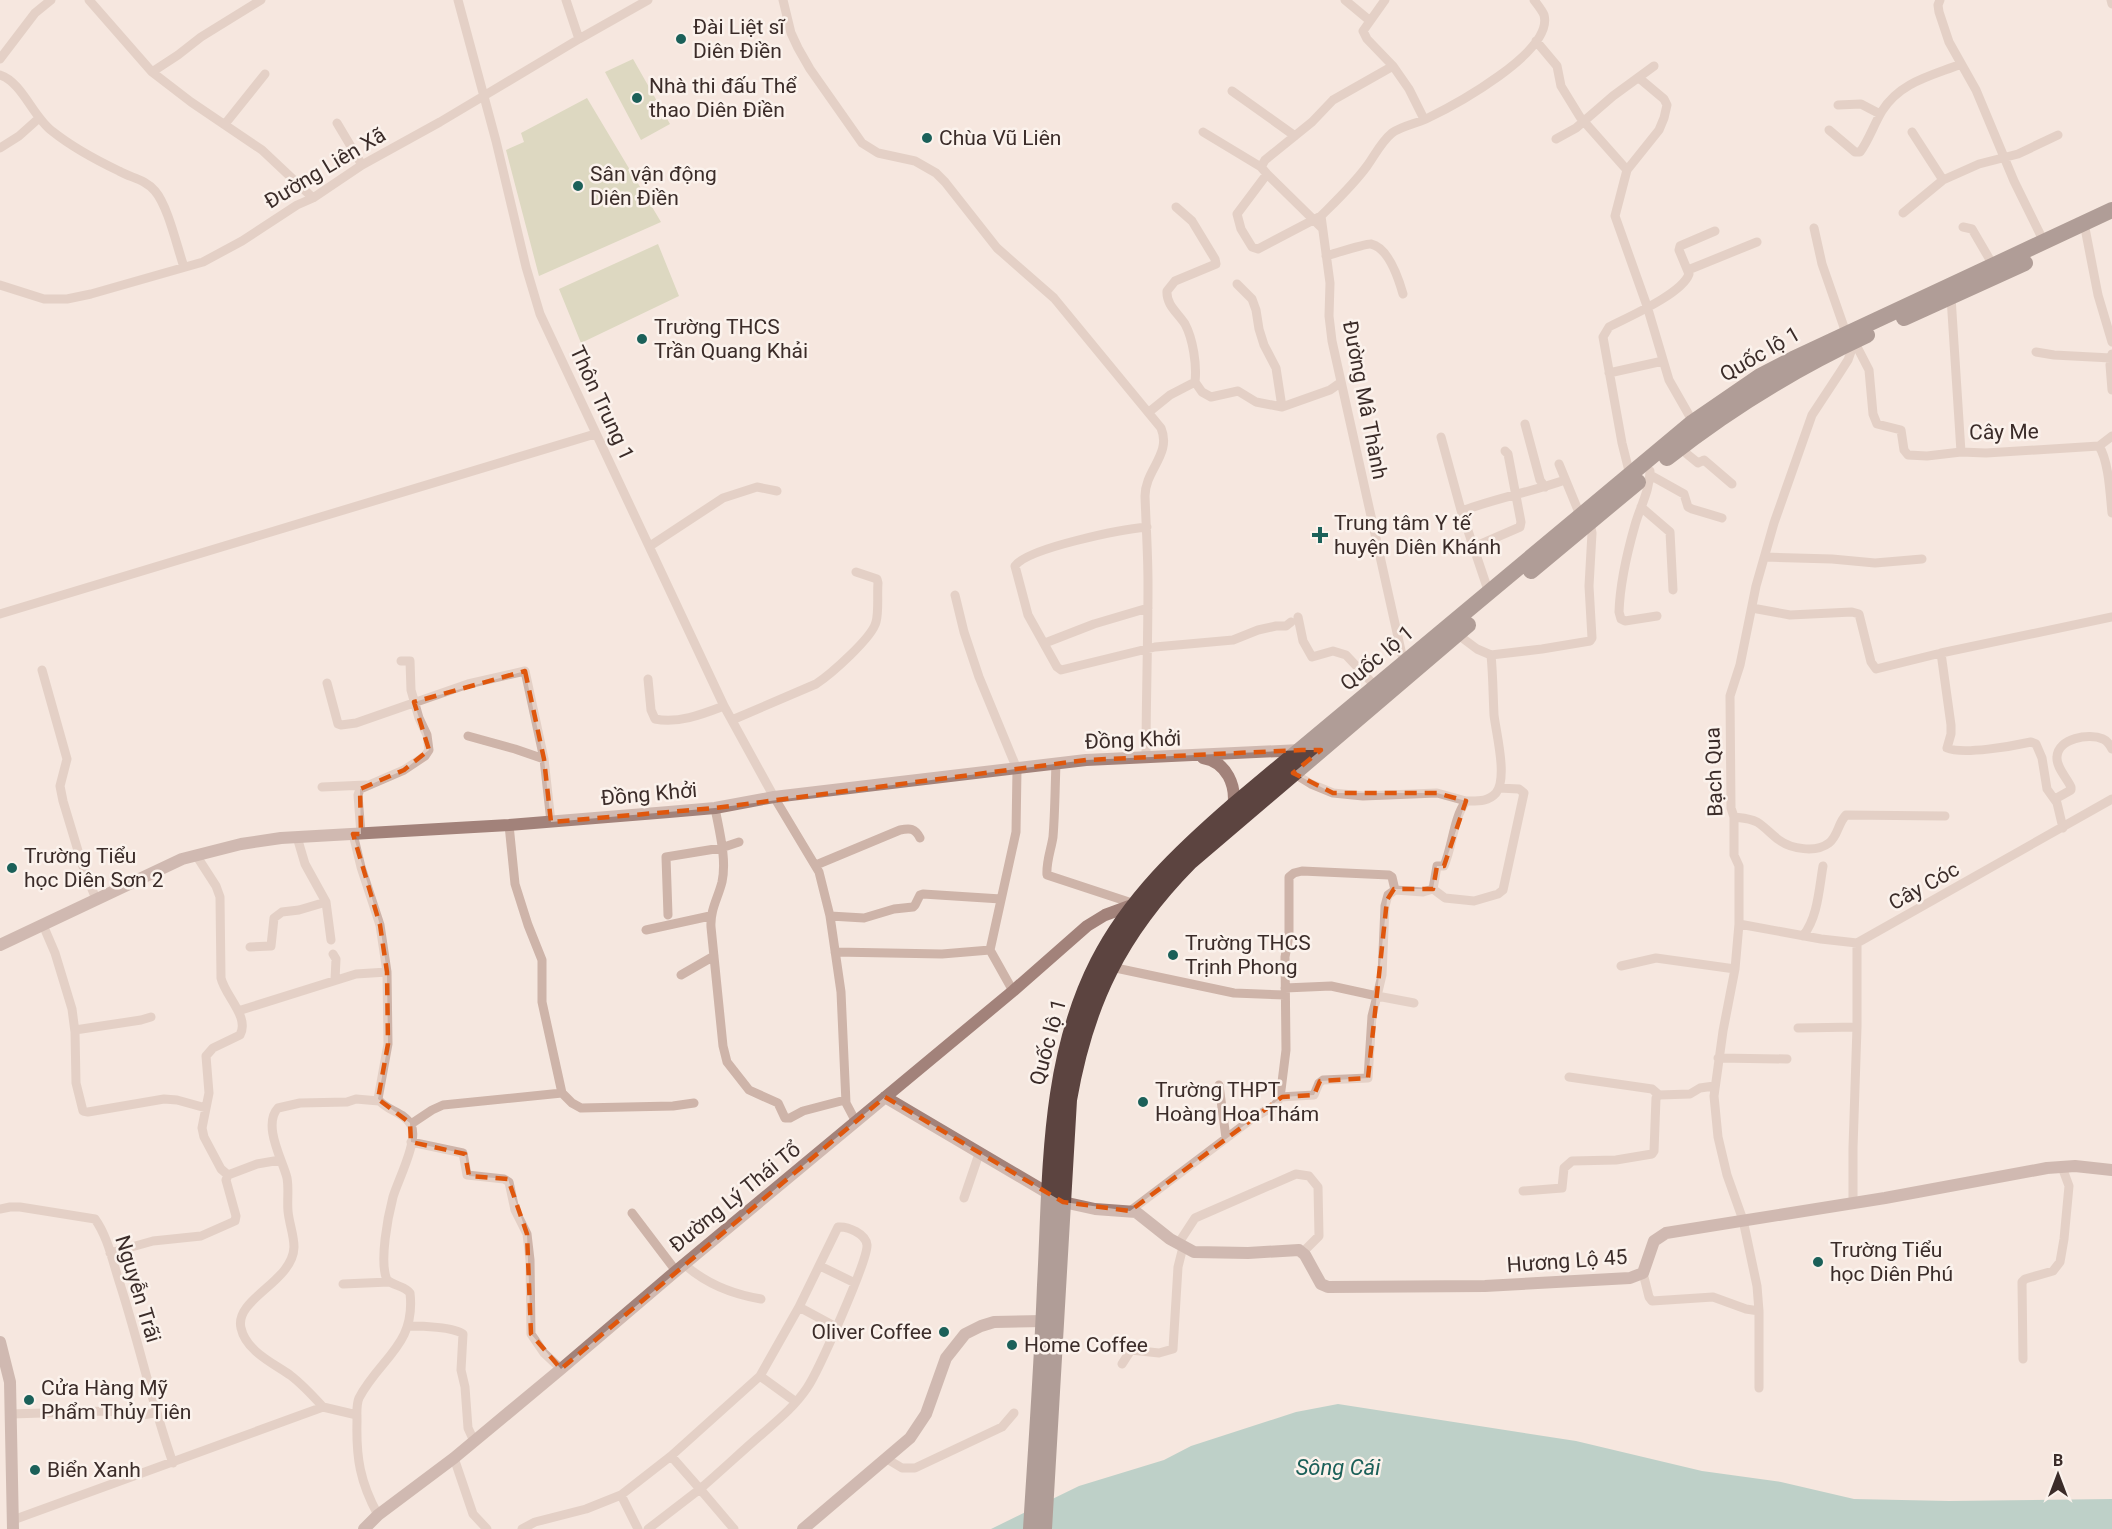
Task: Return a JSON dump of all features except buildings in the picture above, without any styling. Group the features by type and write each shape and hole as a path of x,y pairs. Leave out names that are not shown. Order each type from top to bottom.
{"highway":[{"name":"Quốc lộ 1","path":"1046,1403 1044,1321 1057,1198 1074,1076 1088,1021 1111,967 1128,937 1155,900 1190,862 1457,634 1585,519 1630,475 1693,422 1760,376 1951,297 2085,228 2112,210"},
{"name":"Quốc lộ 1","path":"1046,1403 1057,1198 1056,1098 1069,1037 1086,989 1112,937 1135,904 1183,850 1489,593 1585,519 1650,473 1682,446 1778,381 1850,337 1993,265 2044,242 2112,221"},
{"path":"1030,1529 1046,1403"},
{"path":"1044,1529 1046,1403"}],"street":[{"path":"0,59 35,13 51,0"},
{"path":"89,0 152,72 274,159 313,198"},
{"path":"152,72 201,37 261,0"},
{"name":"Thôn Trung 1","path":"458,0 533,294 595,434 724,706 774,797 816,865 830,916 835,952 844,1034 845,1100"},
{"path":"566,0 579,39"},
{"name":"Đường Liên Xã","path":"0,285 44,299 67,299 203,262 297,205 313,198 362,165 440,122 579,39 629,4 648,0"},
{"path":"783,0 791,33 798,48 810,69 862,142 878,153 915,161 936,173 954,192 997,248 1054,298 1161,428 1165,443 1164,451 1146,484 1148,608 1146,758"},
{"path":"1345,0 1369,21"},
{"path":"1385,0 1363,31 1367,39 1393,66 1409,89 1424,119"},
{"path":"1393,66 1333,100 1295,136 1265,160 1264,171 1237,214 1241,229 1252,247 1258,249 1317,218 1367,167 1383,143 1394,132 1483,88 1515,64 1536,41 1544,25 1544,14 1534,0"},
{"path":"1940,0 1938,5 1943,26 1976,90 2044,242"},
{"path":"1536,41 1557,66 1561,86 1589,129 1627,170"},
{"path":"1829,130 1855,152 1860,152 1880,114 1909,85 1926,76 1961,64"},
{"path":"1556,139 1570,133 1654,66"},
{"path":"225,124 265,74"},
{"path":"0,75 7,78 22,93 38,119 61,138 122,173 141,180 155,191 164,207 184,267"},
{"path":"1639,78 1667,105 1659,130 1627,170 1615,216 1647,306 1669,380 1693,422"},
{"path":"1232,91 1295,136"},
{"path":"1838,105 1861,104 1880,114"},
{"path":"0,148 19,136 38,119"},
{"path":"337,123 362,165"},
{"path":"1203,132 1264,171 1317,218"},
{"path":"1912,132 1943,180"},
{"path":"1903,213 1943,180 1979,164 2018,154 2058,135"},
{"path":"1176,207 1192,222 1216,264 1175,281 1167,291 1167,301 1186,326 1195,367 1195,382 1207,397 1238,391 1256,402 1282,406 1330,390 1340,383"},
{"name":"Đường Mâ Thành","path":"1317,218 1322,228 1330,283 1330,332 1404,664"},
{"path":"1963,227 1972,229 1993,265"},
{"path":"1814,228 1822,264 1850,337 1869,370 1873,414 1877,424 1901,429 1904,450 1908,455 1927,456 1961,452"},
{"path":"2085,228 2098,295 2112,342"},
{"path":"1630,475 1604,347 1605,331 1678,289 1687,279 1688,270 1679,250 1680,246 1715,231"},
{"path":"1688,270 1757,242"},
{"path":"1326,256 1367,244 1376,246 1395,268 1403,294"},
{"path":"1237,284 1252,299 1262,336 1276,368 1282,406"},
{"name":"Cây Me","path":"1951,297 1961,452 1986,453 2099,446"},
{"name":"Bạch Qua","path":"1760,1388 1757,1286 1743,1220 1727,1175 1720,1146 1714,1086 1735,969 1739,924 1739,866 1734,855 1734,817 1731,808 1729,708 1774,523 1812,415 1848,360 1850,337"},
{"path":"2036,352 2054,355 2111,356 2112,390"},
{"path":"1610,373 1663,361"},
{"path":"1149,412 1170,394 1195,382"},
{"path":"1525,424 1540,480 1545,487"},
{"path":"0,614 595,434"},
{"path":"2112,436 2099,446 2102,450 2109,483 2112,513"},
{"path":"1441,437 1462,512 1489,593"},
{"path":"1682,446 1694,461 1698,463 1704,460 1732,484"},
{"path":"1474,548 1520,527 1508,454 1505,451"},
{"path":"1457,634 1477,650 1491,655 1590,641 1592,638 1589,586 1592,533 1559,464"},
{"path":"1657,616 1624,621 1621,620 1619,612 1625,566 1650,473 1684,494 1688,507 1722,518"},
{"path":"1462,512 1565,480"},
{"path":"650,546 723,498 757,488 777,491"},
{"path":"1641,507 1670,532 1673,590"},
{"path":"1147,527 1125,529 1064,544 1018,562 1017,573 1028,615 1057,667 1061,670 1155,647 1233,640 1258,630 1286,626 1294,620 1312,657 1333,651 1346,655 1376,687"},
{"path":"1765,557 1875,563 1922,559"},
{"path":"732,720 816,684 867,637 877,622 878,584 877,579 856,572"},
{"path":"955,595 963,632 979,677 1017,769 1016,832 990,950 1013,991"},
{"path":"1045,643 1094,624 1148,608"},
{"path":"1752,608 1790,615 1852,612 1859,614 1871,662 1876,669 2112,617"},
{"path":"1941,653 1952,734 1947,748 1982,749 2034,742 2041,752 2047,789 2055,799 2063,828"},
{"path":"1293,773 1333,793 1363,796 1437,793 1467,801 1490,799 1499,788 1500,754 1495,720 1491,655"},
{"path":"322,787 366,785 394,776 426,756 429,750 427,735 419,718 411,690 410,661 401,661"},
{"path":"42,670 67,759 60,786 63,801 82,864 96,899"},
{"path":"327,683 338,724 341,725 356,723 468,684 525,671 544,759 551,822"},
{"path":"648,679 651,711 655,718 673,720 700,715 724,706"},
{"path":"468,736 544,759"},
{"path":"2055,799 2071,790 2072,787 2056,758 2064,742 2074,739 2103,739 2112,749"},
{"name":"Đồng Khởi","path":"0,945 152,872 196,855 241,844 297,837 551,822 716,807 774,797 1086,760 1320,750"},
{"path":"1196,756 1208,759 1222,767 1233,787 1234,805 1229,828"},
{"path":"1056,764 1053,840 1046,866 1047,875 1135,904"},
{"path":"366,785 360,789 358,795 357,834 362,867 380,925 387,972 388,1044 378,1092 379,1101"},
{"path":"1433,889 1440,896 1459,901 1474,901 1498,894 1503,890 1524,793 1519,789 1499,788"},
{"name":"Cây Cóc","path":"1857,943 2112,800"},
{"path":"1433,889 1437,866 1444,867 1452,846 1459,814 1467,801"},
{"path":"716,807 722,848 722,881 710,916 726,1059 749,1090 778,1103 785,1118 845,1100 846,1107 856,1122"},
{"path":"1734,817 1756,822 1783,843 1798,848 1814,848 1829,843 1840,821 1846,815 1945,816"},
{"path":"509,825 515,884 528,925 543,960 542,1002 562,1093 581,1108 673,1106 694,1103"},
{"path":"816,865 900,830 912,829 920,838"},
{"path":"297,837 305,864 326,902 331,940"},
{"path":"668,915 666,857 722,848 739,842"},
{"path":"196,855 216,886 220,897 221,978 238,1011 243,1027 240,1035 213,1048 206,1056 209,1093 202,1128 204,1137 221,1169 228,1174"},
{"path":"1803,936 1811,925 1823,866"},
{"path":"1130,1211 1253,1118 1272,1108 1280,1097 1286,1050 1285,957 1289,936 1288,884 1292,874 1302,871 1340,871 1389,874 1395,890"},
{"path":"1280,1097 1314,1095 1319,1083 1323,1080 1368,1078 1372,1009 1382,975 1385,906 1388,895 1395,890 1426,892 1433,889"},
{"path":"830,916 864,918 894,909 913,907 923,894 1001,899"},
{"path":"250,947 271,946 274,918 282,912 299,910 326,902"},
{"name":"Đường Lý Thái Tổ","path":"364,1529 378,1515 454,1458 561,1369 1093,922 1135,904"},
{"path":"646,930 710,916"},
{"path":"1739,924 1857,943 1853,1203"},
{"path":"43,925 59,965 70,1003 75,1030 76,1083 85,1112 164,1099 206,1108"},
{"path":"835,952 942,954 990,950"},
{"path":"333,954 336,959 336,980"},
{"path":"681,975 714,956"},
{"path":"1621,966 1656,958 1735,969"},
{"path":"1111,967 1234,993 1252,995 1331,986 1414,1003"},
{"path":"238,1011 356,974 387,972"},
{"path":"75,1030 151,1017"},
{"path":"1798,1028 1857,1027"},
{"path":"1719,1058 1787,1059"},
{"path":"1569,1077 1652,1089 1659,1095 1690,1094 1700,1088 1714,1086"},
{"path":"1219,1085 1226,1138"},
{"path":"411,1124 443,1105 562,1093"},
{"path":"1523,1191 1562,1188 1564,1168 1572,1161 1617,1160 1652,1154 1656,1098 1659,1095"},
{"path":"885,1097 1057,1198 1095,1209 1130,1211 1141,1215 1181,1246 1194,1252 1248,1253 1296,1250 1303,1252 1319,1236 1318,1187 1309,1176 1296,1174 1195,1218 1181,1246 1173,1349 1167,1352 1147,1353 1133,1349 1128,1352 1122,1364"},
{"path":"357,1416 323,1407 290,1376 254,1349 241,1331 240,1319 245,1310 282,1274 292,1259 294,1246 288,1214 287,1180 274,1137 273,1115 278,1108 309,1102 347,1102 356,1099 379,1101 411,1124 413,1134 393,1197 386,1241 384,1270 389,1282"},
{"path":"411,1142 464,1154 467,1174 504,1179 508,1182 515,1210 527,1234 530,1260 531,1334 544,1353 561,1369"},
{"path":"964,1198 979,1154"},
{"path":"228,1174 257,1164 280,1160"},
{"path":"2023,1359 2022,1282 2055,1269 2060,1262 2063,1250 2069,1186 2062,1167"},
{"name":"Hương Lộ 45","path":"1303,1252 1320,1284 1328,1287 1485,1286 1618,1279 1643,1273 1652,1245 1662,1234 2062,1167 2112,1170"},
{"path":"110,1252 153,1241 201,1236 235,1221 236,1216 226,1180 228,1174"},
{"name":"Nguyễn Trãi","path":"0,1209 20,1207 95,1219 110,1252 155,1413 173,1462"},
{"path":"633,1213 680,1267 720,1288 761,1299"},
{"path":"522,1529 535,1522 586,1509 621,1495 671,1456 760,1376 799,1307 838,1227 862,1236 867,1242 867,1251 836,1327 808,1387 796,1401 700,1489 648,1529"},
{"path":"820,1266 855,1283"},
{"path":"1643,1273 1649,1298 1652,1301 1713,1297 1746,1309 1759,1311"},
{"path":"343,1284 389,1282 410,1293 409,1326 402,1340 357,1404 359,1467 378,1515"},
{"path":"799,1307 836,1327"},
{"path":"803,1529 906,1442 930,1405 942,1364 965,1334 994,1322 1044,1321"},
{"path":"409,1326 433,1326 463,1334 461,1370 465,1387 468,1428 474,1441"},
{"path":"0,1342 10,1382 7,1408 13,1524 235,1438 323,1407"},
{"path":"760,1376 796,1401"},
{"path":"7,1408 106,1411 142,1415 155,1413"},
{"path":"887,1459 902,1468 915,1468 1002,1427 1014,1413"},
{"path":"671,1456 734,1529"},
{"path":"454,1458 473,1514 487,1529"},
{"path":"621,1495 638,1529"}],"highlighted area":[{"path":"525,671 544,759 551,822 715,808 1086,760 1302,750 1321,750 1293,773 1333,793 1437,793 1466,801 1444,866 1437,866 1433,889 1394,889 1387,900 1368,1078 1320,1081 1314,1095 1282,1097 1130,1211 1063,1202 885,1097 561,1369 531,1334 527,1234 508,1179 469,1176 465,1154 411,1142 410,1123 378,1099 388,1044 387,972 380,925 353,834 361,834 360,789 404,770 429,750 414,702"}],"green space":[{"name":"Nhà thi đấu Thể thao Diên Điền","path":"633,59 670,124 641,140 605,72"},
{"name":"Sân vận động Diên Điền","path":"587,98 661,222 539,276 506,150 524,142 521,133"},
{"path":"658,244 679,296 581,343 559,289"}],"water":[{"name":"Sông Cái","path":"1338,1404 1576,1441 1702,1471 1781,1482 1854,1499 1949,1501 2112,1499 2112,1529 991,1529 1079,1486 1164,1460 1191,1446 1296,1412"}],"place":[{"name":"Đài Liệt sĩ Diên Điền","path":"681,39"},
{"name":"Nhà thi đấu Thể thao Diên Điền","path":"637,98"},
{"name":"Chùa Vũ Liên","path":"927,138"},
{"name":"Sân vận động Diên Điền","path":"578,186"},
{"name":"Trường THCS Trần Quang Khải","path":"642,339"},
{"name":"Trung tâm Y tế huyện Diên Khánh","path":"1320,535"},
{"name":"Trường Tiểu học Diên Sơn 2","path":"12,868"},
{"name":"Trường THCS Trịnh Phong","path":"1173,955"},
{"name":"Trường THPT Hoàng Hoa Thám","path":"1143,1102"},
{"name":"Trường Tiểu học Diên Phú","path":"1818,1262"},
{"name":"Oliver Coffee","path":"944,1332"},
{"name":"Home Coffee","path":"1012,1345"},
{"name":"Cửa Hàng Mỹ Phẩm Thủy Tiên","path":"29,1400"},
{"name":"Biển Xanh","path":"35,1470"}]}
